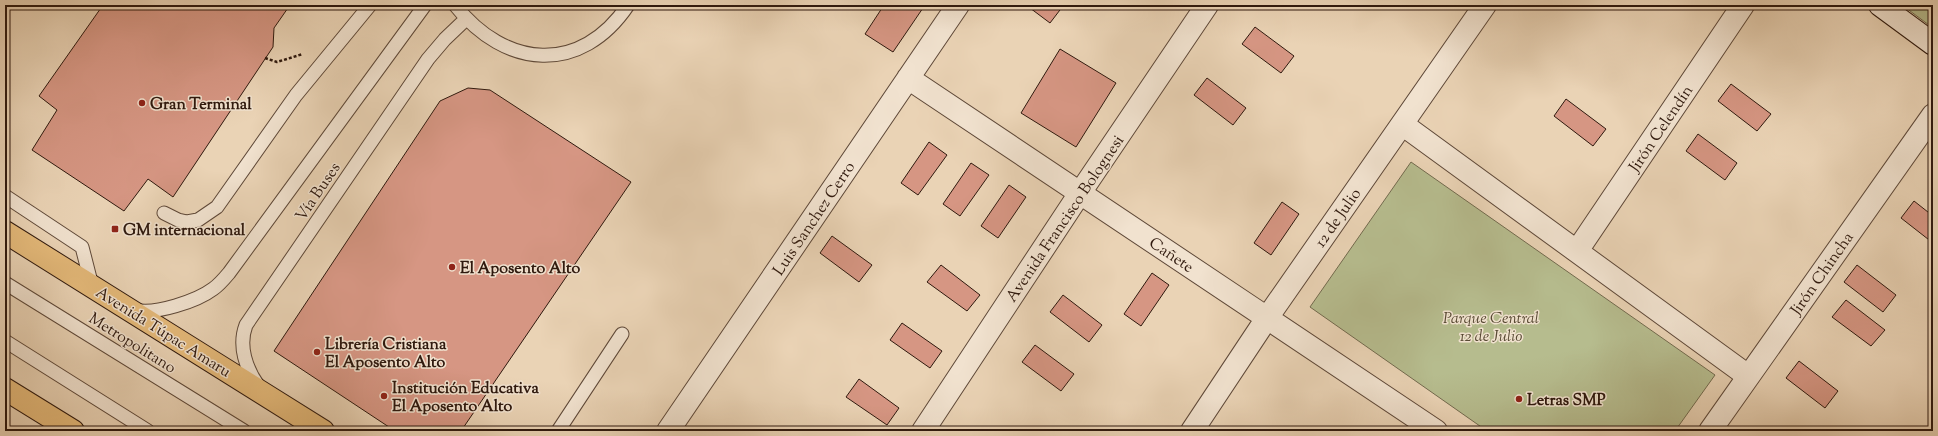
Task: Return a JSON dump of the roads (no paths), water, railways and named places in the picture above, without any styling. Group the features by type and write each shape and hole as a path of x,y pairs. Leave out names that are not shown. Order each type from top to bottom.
{"main road":[{"name":"Avenida Túpac Amaru","path":"5,232 324,431"},
{"path":"5,389 73,431"}],"street":[{"name":"Luis Sanchez Cerro","path":"668,431 958,5"},
{"name":"Avenida Francisco Bolognesi","path":"923,431 1080,193 1207,5"},
{"name":"12 de Julio","path":"1192,431 1267,318 1485,5"},
{"name":"Jirón Celendín","path":"1577,252 1743,5"},
{"path":"1880,5 1933,44"},
{"name":"Cañete","path":"908,78 1436,431"},
{"name":"Jirón Chincha","path":"1710,431 1933,115"},
{"path":"1402,124 1748,376"}],"lane":[{"path":"164,213 178,220 187,222 198,220 217,207 296,95 370,5"},
{"name":"Vía Buses","path":"130,309 150,311 193,300 214,289 229,274 425,5"},
{"path":"455,5 466,19 482,33 516,51 536,56 558,55 579,48 605,33 618,21 628,5"},
{"name":"Vía Buses","path":"265,394 254,381 244,356 242,340 246,325 428,59 445,39 466,19"},
{"path":"5,196 82,247 92,286"},
{"name":"Metropolitano","path":"5,283 244,431"},
{"path":"558,431 622,334"},
{"path":"5,341 148,431"}],"place":[{"name":"Gran Terminal","path":"142,103"},
{"name":"GM internacional","path":"115,229"},
{"name":"El Aposento Alto","path":"452,267"},
{"name":"Librería Cristiana El Aposento Alto","path":"317,352"},
{"name":"Institución Educativa El Aposento Alto","path":"384,396"},
{"name":"Letras SMP","path":"1519,399"}],"park label":[{"name":"Parque Central 12 de Julio","path":"1491,326"}]}
